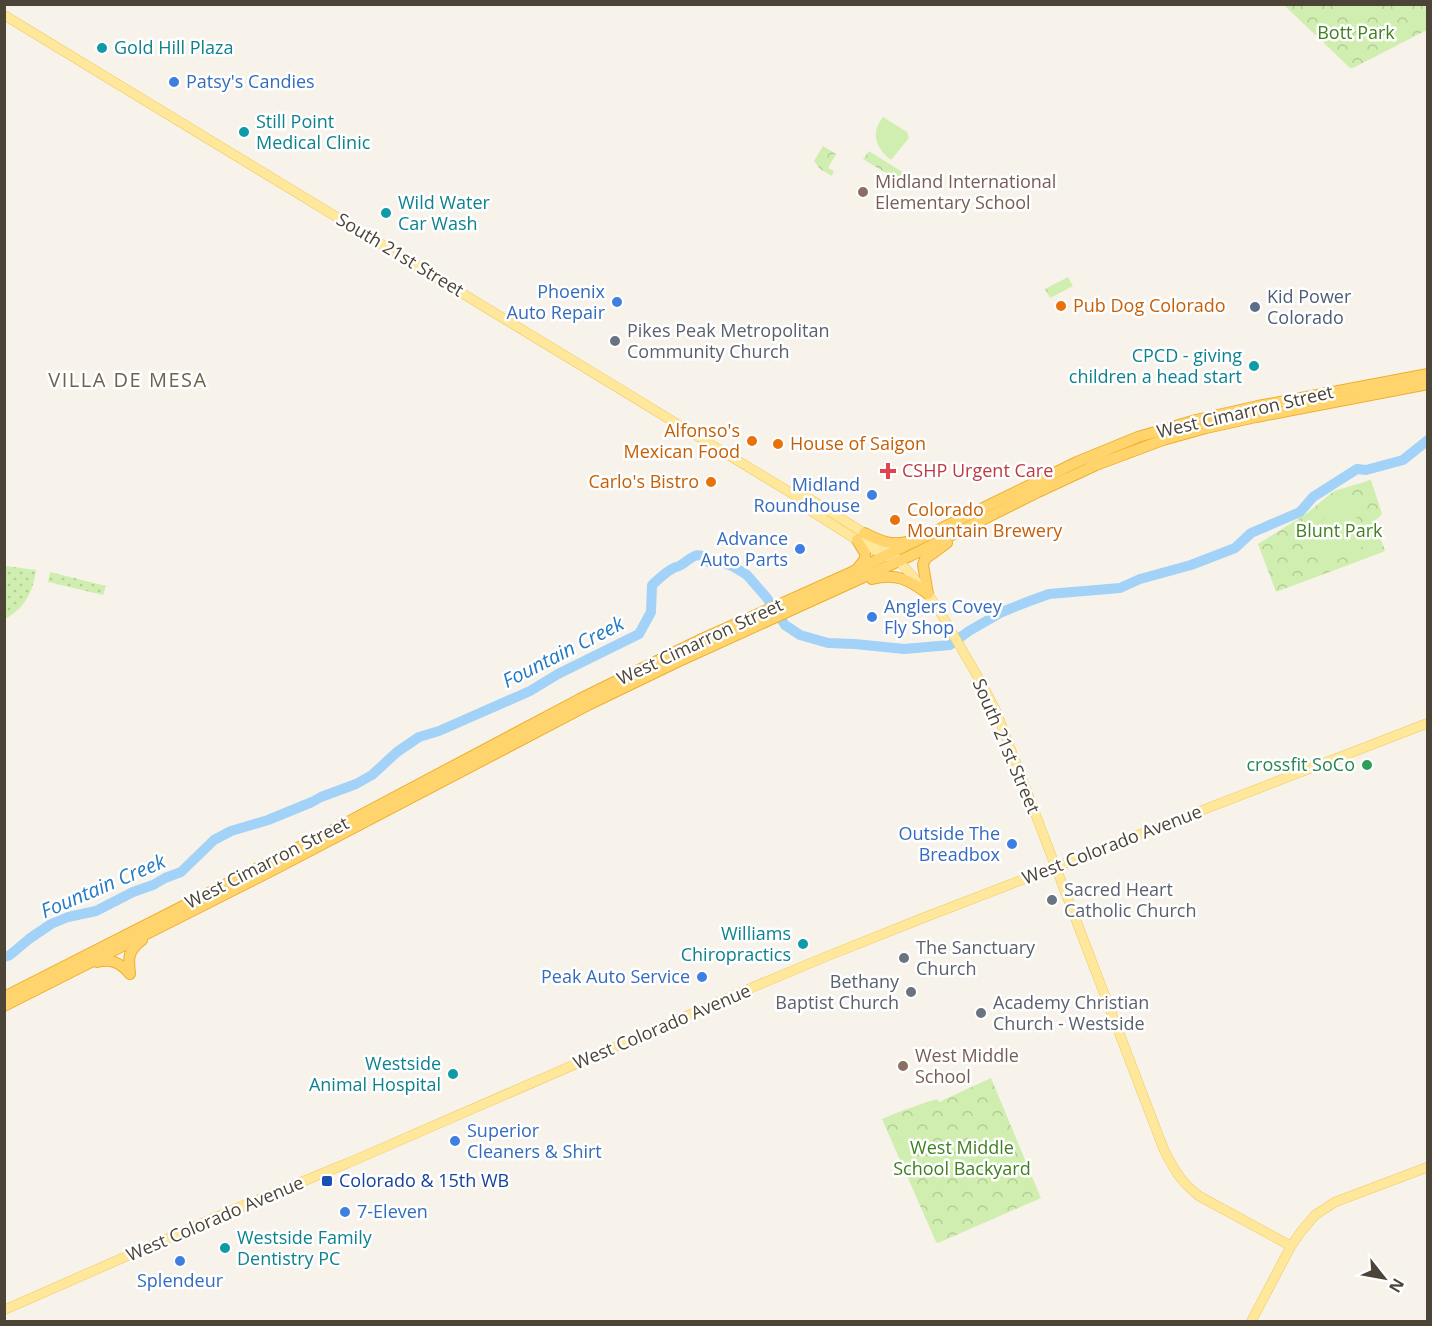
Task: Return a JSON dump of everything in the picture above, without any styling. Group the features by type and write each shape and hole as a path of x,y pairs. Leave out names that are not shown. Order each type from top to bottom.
{"highway":[{"name":"West Cimarron Street","path":"793,604 843,587 946,526 1087,458 1138,437 1247,408 1428,374"},
{"name":"West Cimarron Street","path":"4,1005 275,869 590,704 793,604 852,572 967,528 1096,465 1163,440 1206,428 1428,384"},
{"path":"852,572 861,566 865,559 861,536 892,544 905,542 946,526"},
{"path":"928,594 923,565 925,559 967,528"},
{"path":"843,587 888,576 904,578 928,594"},
{"name":"West Cimarron Street","path":"4,997 327,833 611,684 702,639 761,618"},
{"path":"66,974 95,963 108,961 116,962 130,974 129,956 133,947 173,921"}],"main road":[{"name":"South 21st Street","path":"4,15 796,496 808,509 861,536 907,569 928,594 946,621 996,711 1164,1150 1175,1173 1199,1196 1291,1246"},
{"name":"West Colorado Avenue","path":"4,1310 739,993 923,918 1428,723"},
{"path":"1251,1322 1291,1246 1315,1215 1330,1205 1428,1167"}],"green space":[{"path":"1341,4 1374,4 1348,18 1341,5"},
{"name":"Bott Park","path":"1284,5 1427,5 1427,30 1350,68"},
{"path":"883,117 907,132 909,138 891,160 878,146 876,140 877,129"},
{"path":"823,146 836,154 828,168 834,171 832,176 820,169 814,161"},
{"path":"869,151 907,175 902,183 863,159"},
{"path":"1068,277 1073,286 1050,298 1045,289"},
{"name":"Blunt Park","path":"1371,480 1382,514 1376,520 1375,525 1385,550 1276,592 1258,544 1306,514 1334,491"},
{"path":"1349,502 1367,538 1362,547 1339,559 1319,557 1303,544 1337,503"},
{"path":"6,566 36,570 27,599 18,610 5,619 4,576"},
{"path":"50,572 106,586 103,595 48,582"},
{"name":"West Middle School Backyard","path":"991,1078 1041,1198 938,1243 882,1119 937,1099 939,1102"},
{"path":"914,1124 924,1146 907,1153 897,1131"},
{"path":"998,1128 1001,1129 1016,1163 1009,1170 1000,1173 979,1173 962,1163 957,1155 957,1145"}],"waterway":[{"name":"Fountain Creek","path":"4,957 10,955 51,924 68,917 96,911 133,892 181,872 214,840 231,831 268,820 356,784 372,775 397,752 419,737 439,731 530,691 558,674 639,634 651,612 652,585 666,572 692,557 698,555 706,558 710,563 722,562 747,575 767,598 785,625 800,635 828,643 904,649 950,645 1002,612 1049,594 1120,588 1140,579 1191,565 1235,548 1251,533 1300,512 1313,497 1357,469 1366,470 1403,460 1428,440"}],"place":[{"name":"Gold Hill Plaza","path":"102,48"},
{"name":"Patsy's Candies","path":"174,82"},
{"name":"Still Point Medical Clinic","path":"244,132"},
{"name":"Midland International Elementary School","path":"863,192"},
{"name":"Wild Water Car Wash","path":"386,213"},
{"name":"Phoenix Auto Repair","path":"617,302"},
{"name":"Pub Dog Colorado","path":"1061,306"},
{"name":"Kid Power Colorado","path":"1255,307"},
{"name":"Pikes Peak Metropolitan Community Church","path":"615,341"},
{"name":"CPCD - giving children a head start","path":"1254,366"},
{"name":"Alfonso's Mexican Food","path":"752,441"},
{"name":"House of Saigon","path":"778,444"},
{"name":"CSHP Urgent Care","path":"888,471"},
{"name":"Carlo's Bistro","path":"711,482"},
{"name":"Midland Roundhouse","path":"872,495"},
{"name":"Colorado Mountain Brewery","path":"895,520"},
{"name":"Advance Auto Parts","path":"800,549"},
{"name":"Anglers Covey Fly Shop","path":"872,617"},
{"name":"crossfit SoCo","path":"1367,765"},
{"name":"Outside The Breadbox","path":"1012,844"},
{"name":"Sacred Heart Catholic Church","path":"1052,900"},
{"name":"Williams Chiropractics","path":"803,944"},
{"name":"The Sanctuary Church","path":"904,958"},
{"name":"Peak Auto Service","path":"702,977"},
{"name":"Bethany Baptist Church","path":"911,992"},
{"name":"Academy Christian Church - Westside","path":"981,1013"},
{"name":"West Middle School","path":"903,1066"},
{"name":"Westside Animal Hospital","path":"453,1074"},
{"name":"Superior Cleaners & Shirt","path":"455,1141"},
{"name":"Colorado & 15th WB","path":"327,1181"},
{"name":"7-Eleven","path":"345,1212"},
{"name":"Westside Family Dentistry PC","path":"225,1248"},
{"name":"Splendeur","path":"180,1261"}],"district":[{"name":"VILLA DE MESA","path":"128,380"}]}
